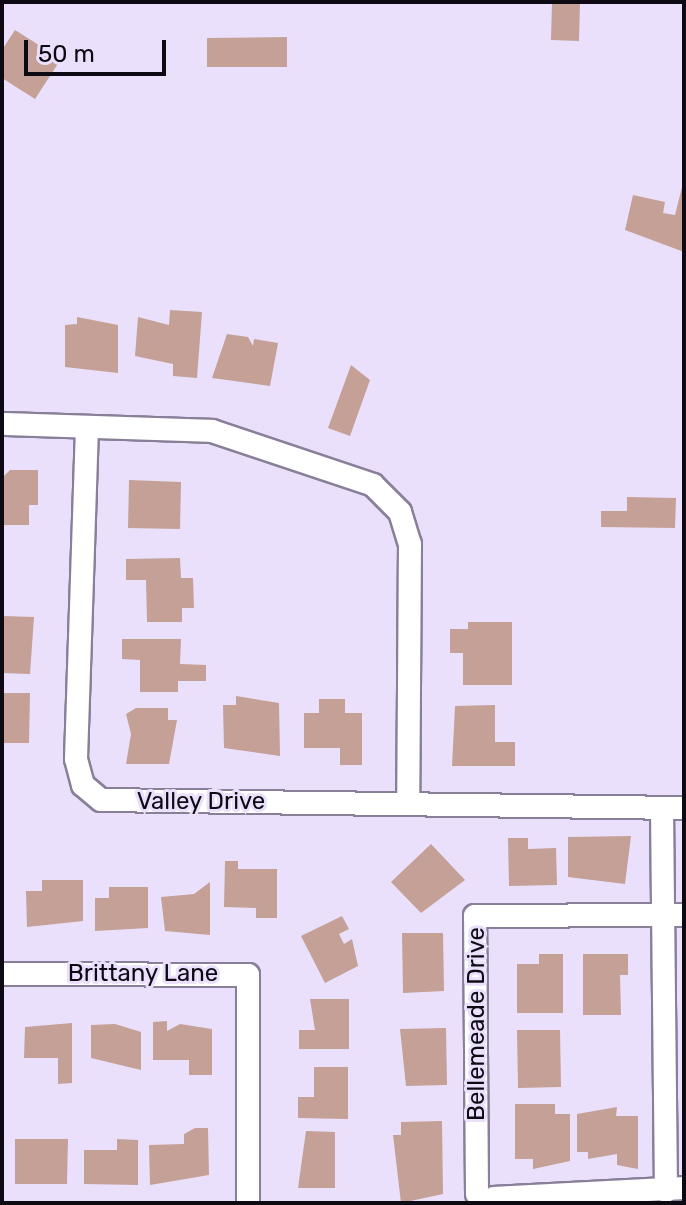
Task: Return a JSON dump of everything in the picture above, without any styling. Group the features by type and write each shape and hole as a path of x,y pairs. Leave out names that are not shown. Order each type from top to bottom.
{"street":[{"path":"2,424 212,431 373,485 400,512 410,544 408,801"},
{"name":"Valley Drive","path":"87,427 76,759 83,785 113,803 408,801 518,811 673,809"},
{"path":"482,1200 675,1189 673,809"},
{"name":"Bellemeade Drive","path":"482,1200 475,916 674,915"},
{"name":"Brittany Lane","path":"2,974 248,975 248,1203"}],"building":[{"path":"552,2 580,2 579,41 551,40"},
{"path":"15,30 61,59 35,99 2,78 2,50"},
{"path":"287,37 287,67 207,67 207,38"},
{"path":"684,179 684,252 625,230 633,195 665,202 663,213 675,215"},
{"path":"170,310 202,312 197,378 173,376 173,364 135,356 138,317 169,325"},
{"path":"77,317 118,325 118,373 65,367 65,325 77,324"},
{"path":"227,334 248,337 253,346 254,339 278,343 270,386 212,378"},
{"path":"351,365 370,380 350,436 328,428"},
{"path":"10,470 38,470 38,505 29,505 29,525 2,525 2,478"},
{"path":"129,480 181,482 180,529 128,528"},
{"path":"627,497 676,498 675,528 601,527 601,511 627,511"},
{"path":"180,558 181,578 193,578 194,608 182,608 182,622 147,622 146,580 126,580 126,559"},
{"path":"2,616 34,617 30,674 2,673"},
{"path":"468,622 512,622 512,685 463,685 463,653 450,653 450,629 468,629"},
{"path":"122,639 181,639 180,664 206,665 206,681 178,681 178,692 140,692 140,660 122,659"},
{"path":"2,693 30,693 29,743 2,743"},
{"path":"236,696 279,703 280,756 224,748 223,705 236,705"},
{"path":"319,699 345,699 345,713 362,713 362,765 340,765 340,748 304,748 304,713 319,713"},
{"path":"495,705 495,742 515,742 515,766 452,766 455,706"},
{"path":"136,708 168,708 168,720 177,720 169,764 126,764 131,734 126,714"},
{"path":"631,836 625,884 568,877 568,837"},
{"path":"508,838 528,838 528,849 556,848 557,885 509,886"},
{"path":"431,844 465,880 421,913 391,882"},
{"path":"225,861 238,861 238,869 277,869 277,918 256,918 256,908 224,907"},
{"path":"42,880 83,880 83,921 27,927 26,891 42,891"},
{"path":"210,882 210,935 165,931 161,897 194,894"},
{"path":"109,887 148,887 148,928 95,931 95,898 109,898"},
{"path":"342,916 349,929 339,934 344,944 352,939 358,966 325,983 301,936"},
{"path":"402,933 443,933 444,991 403,993"},
{"path":"539,954 563,954 563,1013 517,1013 517,964 539,964"},
{"path":"583,954 628,954 628,975 620,975 621,1015 583,1015"},
{"path":"310,999 349,999 349,1049 299,1049 299,1030 315,1030"},
{"path":"167,1021 167,1031 180,1024 212,1029 212,1075 189,1075 189,1060 153,1060 153,1022"},
{"path":"72,1023 72,1083 58,1084 58,1058 24,1058 25,1027"},
{"path":"115,1024 141,1032 141,1070 91,1058 91,1025"},
{"path":"446,1028 447,1085 406,1086 400,1029"},
{"path":"517,1030 560,1030 561,1087 518,1088"},
{"path":"314,1067 348,1067 348,1119 298,1118 298,1097 314,1097"},
{"path":"515,1104 555,1104 555,1114 570,1114 570,1161 533,1169 533,1159 515,1159"},
{"path":"617,1107 616,1116 638,1116 638,1169 617,1165 617,1154 588,1159 588,1152 577,1152 577,1114"},
{"path":"442,1121 443,1194 401,1203 393,1135 401,1135 401,1122"},
{"path":"195,1128 208,1128 209,1175 150,1185 149,1145 184,1144 184,1134"},
{"path":"306,1131 335,1132 335,1188 298,1188"},
{"path":"15,1139 68,1139 67,1184 15,1184"},
{"path":"117,1139 138,1140 138,1185 84,1184 84,1150 117,1150"}]}
